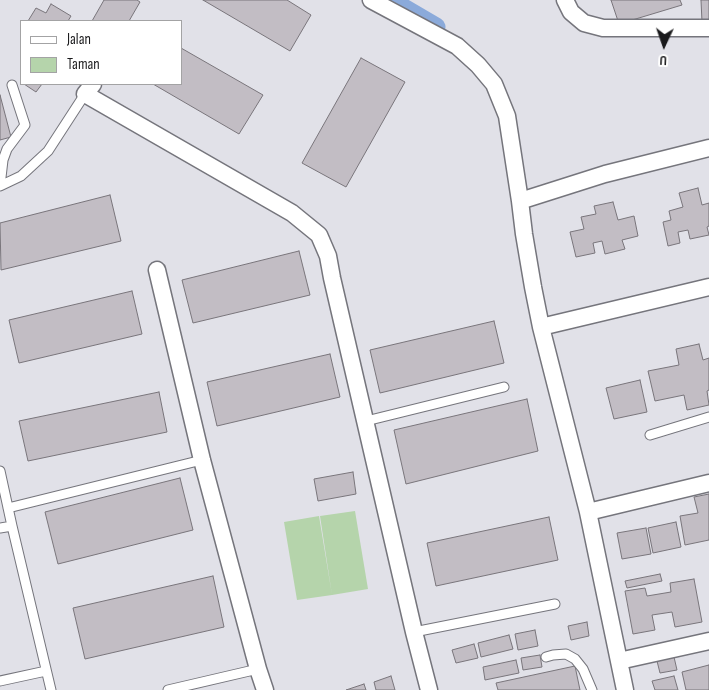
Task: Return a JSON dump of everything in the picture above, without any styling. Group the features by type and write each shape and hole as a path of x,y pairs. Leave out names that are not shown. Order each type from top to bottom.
{"street":[{"path":"371,0 457,46 478,65 494,84 507,116 533,287 588,512 625,690"},
{"path":"568,6 584,23 603,28 709,28"},
{"path":"89,89 292,212 320,235 328,256 429,690"},
{"path":"520,201 605,174 709,148"},
{"path":"157,270 202,460 264,690"},
{"path":"542,327 709,287"},
{"path":"588,512 709,483"},
{"path":"619,661 709,641"}],"lane":[{"path":"12,85 25,125 7,149 2,160 0,186 21,176 48,151 89,89"},
{"path":"366,421 504,388"},
{"path":"650,435 709,417"},
{"path":"8,508 202,460"},
{"path":"0,471 51,690"},
{"path":"0,528 12,526"},
{"path":"414,632 555,604"},
{"path":"546,657 566,654 575,659 583,669 592,690"},
{"path":"168,690 258,669"},
{"path":"0,680 46,671"}],"green space":[{"path":"355,511 368,589 332,595 320,516"},
{"path":"319,516 332,595 297,600 284,522"}],"building":[{"path":"104,0 137,0 140,2 130,20 93,20"},
{"path":"203,0 287,0 311,15 290,51"},
{"path":"611,0 680,0 682,5 619,24"},
{"path":"701,0 709,0 709,22 702,22"},
{"path":"51,4 71,16 69,20 29,20 36,8 46,13"},
{"path":"182,49 263,95 239,134 155,85 182,85"},
{"path":"361,58 405,82 346,187 302,163"},
{"path":"26,85 41,85 36,92"},
{"path":"0,95 11,137 0,140"},
{"path":"698,188 702,205 709,203 709,226 707,227 709,235 690,239 688,230 678,232 680,243 668,246 663,222 671,220 669,211 683,207 679,193"},
{"path":"110,195 121,241 1,270 0,223"},
{"path":"613,202 618,220 634,216 638,236 622,240 625,249 605,254 602,241 593,243 595,253 576,257 570,232 584,229 581,217 596,214 594,206"},
{"path":"299,251 310,295 193,323 182,280"},
{"path":"132,291 142,334 19,363 9,320"},
{"path":"494,321 504,363 380,393 370,350"},
{"path":"699,344 703,360 709,358 709,390 707,391 709,405 687,410 684,395 655,401 648,371 679,365 676,349"},
{"path":"330,354 340,397 217,426 207,382"},
{"path":"640,380 647,412 614,419 606,388"},
{"path":"159,392 167,432 28,461 19,421"},
{"path":"527,399 538,451 406,484 394,430"},
{"path":"353,472 356,494 318,501 314,479"},
{"path":"180,478 193,530 58,564 45,512"},
{"path":"709,494 709,540 685,545 680,516 698,513 694,497"},
{"path":"549,517 558,560 436,586 427,543"},
{"path":"676,522 681,547 653,553 648,528"},
{"path":"646,528 651,554 622,559 617,533"},
{"path":"660,574 662,581 627,588 625,581"},
{"path":"213,576 224,627 85,659 73,608"},
{"path":"694,579 702,622 675,627 672,612 652,615 655,630 633,634 625,591 645,588 647,596 671,592 670,583"},
{"path":"587,622 589,636 571,640 568,626"},
{"path":"535,630 538,646 518,650 515,634"},
{"path":"509,635 513,649 481,657 478,643"},
{"path":"474,644 478,658 456,663 452,650"},
{"path":"540,655 542,667 523,670 521,658"},
{"path":"674,657 677,670 660,673 657,661"},
{"path":"516,660 519,673 485,680 483,667"},
{"path":"709,665 709,690 686,690 682,672"},
{"path":"575,666 580,690 498,690 496,683"},
{"path":"391,676 395,690 376,690 374,682"},
{"path":"674,676 678,690 655,690 652,681"},
{"path":"364,684 366,690 346,690"}],"waterway":[{"path":"390,0 436,27"}]}
